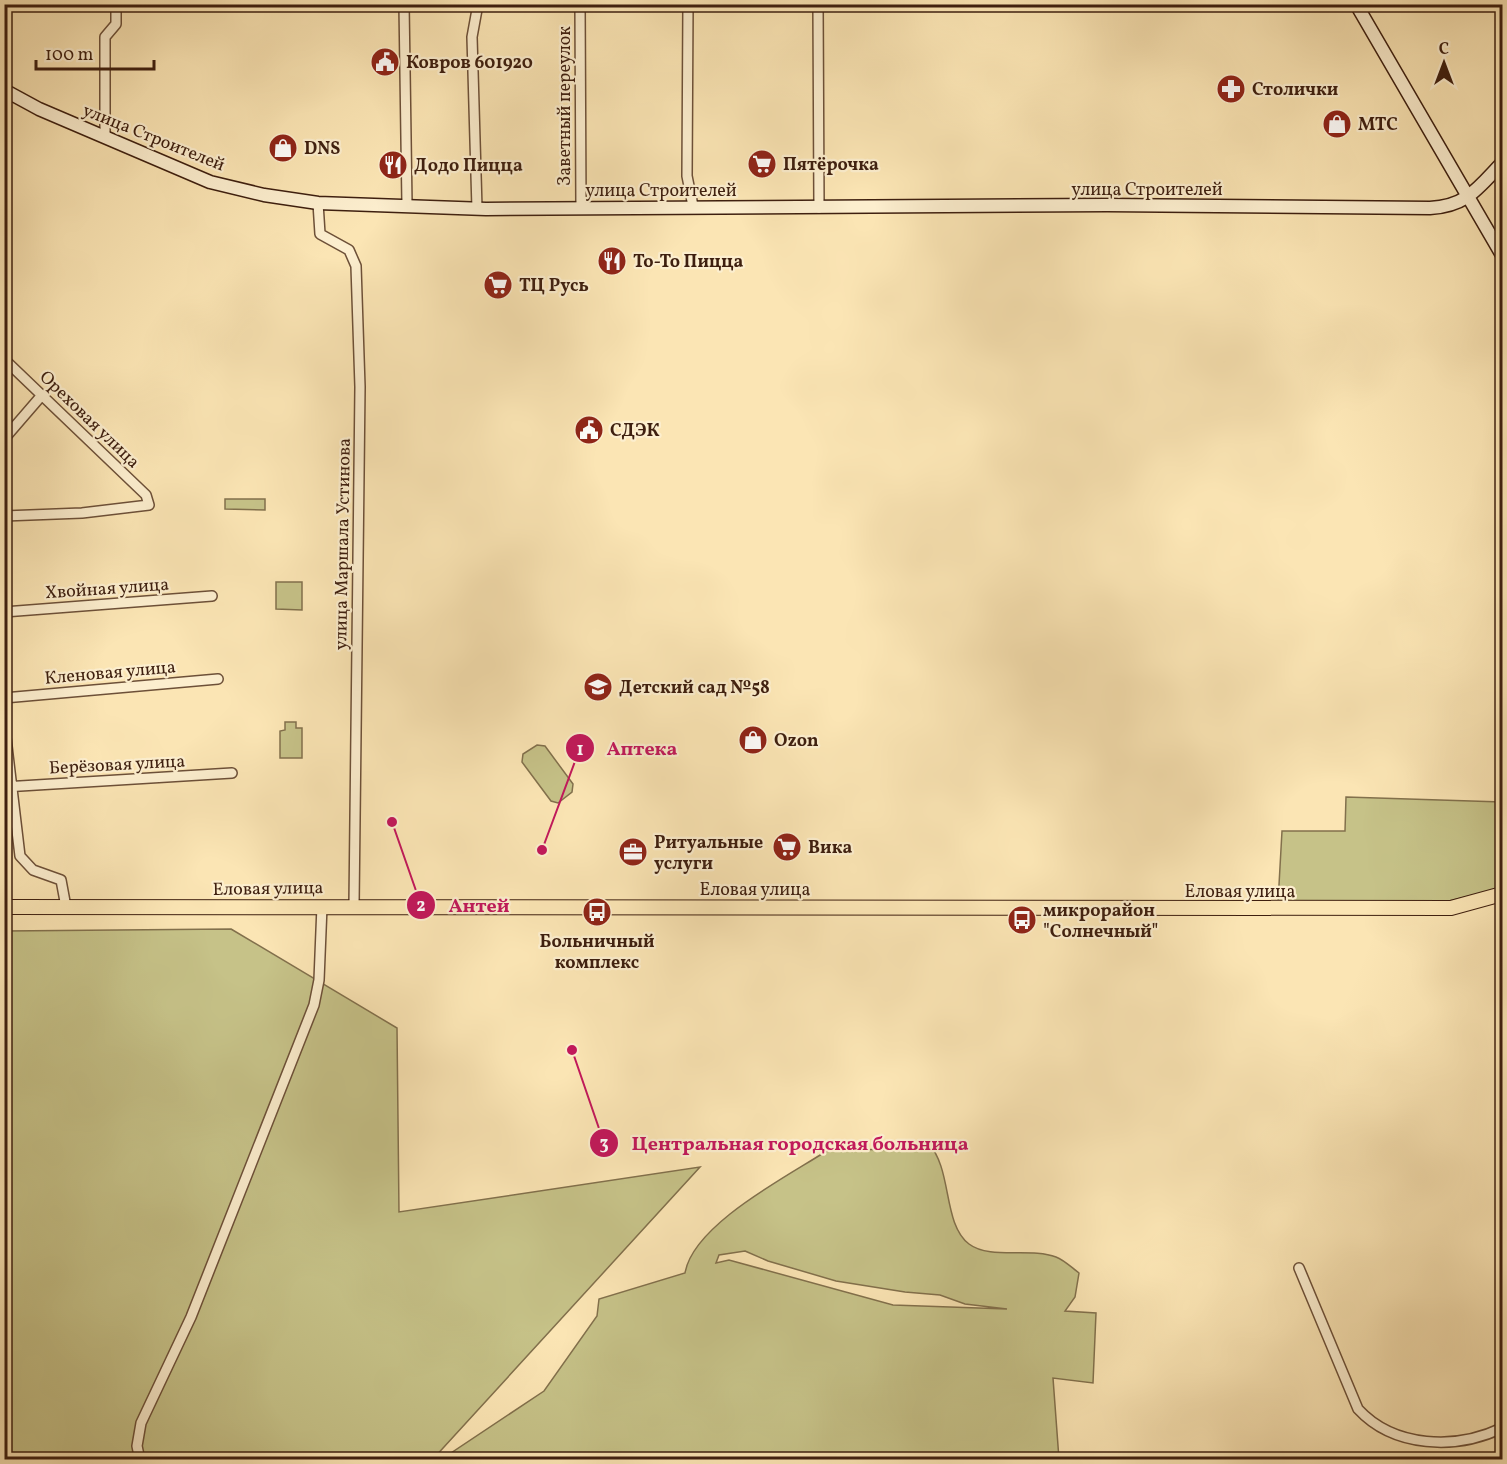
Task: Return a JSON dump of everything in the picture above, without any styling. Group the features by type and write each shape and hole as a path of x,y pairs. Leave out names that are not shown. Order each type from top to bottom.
{"main road":[{"path":"1356,4 1503,255"},
{"name":"улица Строителей","path":"4,90 39,109 210,182 264,195 318,203 477,209 1107,205 1430,208 1450,207 1469,197 1503,163"},
{"name":"Еловая улица","path":"4,907 354,905 1451,908 1503,894"}],"street":[{"path":"105,138 105,37 116,24 116,4"},
{"path":"404,4 407,205"},
{"path":"477,209 472,37 478,4"},
{"name":"Заветный переулок","path":"580,4 581,208"},
{"path":"688,4 687,176 693,206"},
{"path":"818,4 819,208"},
{"name":"улица Маршала Устинова","path":"318,203 320,234 349,250 356,266 360,387 354,905"},
{"name":"Ореховая улица","path":"4,359 146,495 149,505 82,513 4,516"},
{"path":"4,439 42,395"},
{"name":"Хвойная улица","path":"4,612 212,596"},
{"name":"Кленовая улица","path":"4,699 218,679"},
{"path":"4,721 7,787 20,856 33,870 61,880 66,907"},
{"name":"Берёзовая улица","path":"7,787 232,773"},
{"path":"140,1460 137,1446 141,1423 191,1317 314,1005 319,980 322,906"},
{"path":"1299,1268 1358,1408 1370,1421 1403,1438 1435,1442 1467,1438 1503,1428"}],"shaded area":[{"path":"225,499 265,499 265,510 225,509"},
{"path":"276,582 302,582 302,610 276,609"},
{"path":"285,722 296,722 296,728 302,728 302,758 280,758 280,731 285,730"},
{"path":"537,745 545,746 573,784 572,792 558,803 551,801 522,762 523,754"},
{"path":"1346,797 1502,802 1502,888 1449,901 1278,903 1282,831 1345,831"},
{"path":"231,929 397,1028 399,1212 700,1167 433,1459 5,1459 4,931"},
{"path":"918,1143 928,1143 936,1154 955,1223 969,1244 978,1249 999,1253 1046,1254 1062,1260 1079,1273 1075,1297 1065,1311 1096,1313 1093,1383 1053,1378 1059,1459 442,1459 544,1391 597,1316 599,1299 685,1273 692,1255 705,1237 723,1220 743,1204 825,1152 834,1149 903,1150","holes":["745,1251 768,1261 836,1281 940,1295 965,1304 1007,1309 893,1305 729,1260 716,1263 719,1255"]}],"place":[{"name":"Ковров 601920","path":"385,62"},
{"name":"Столички","path":"1231,89"},
{"name":"МТС","path":"1337,124"},
{"name":"DNS","path":"283,148"},
{"name":"Пятёрочка","path":"762,164"},
{"name":"Додо Пицца","path":"393,165"},
{"name":"То-То Пицца","path":"612,261"},
{"name":"ТЦ Русь","path":"498,285"},
{"name":"СДЭК","path":"589,430"},
{"name":"Детский сад №58","path":"598,687"},
{"name":"Ozon","path":"753,740"},
{"name":"Антей","path":"392,822"},
{"name":"Вика","path":"787,847"},
{"name":"Аптека","path":"542,850"},
{"name":"Ритуальные услуги","path":"633,852"},
{"name":"Больничный комплекс","path":"597,912"},
{"name":"микрорайон \"Солнечный\"","path":"1022,920"},
{"name":"Центральная городская больница","path":"572,1050"}]}
